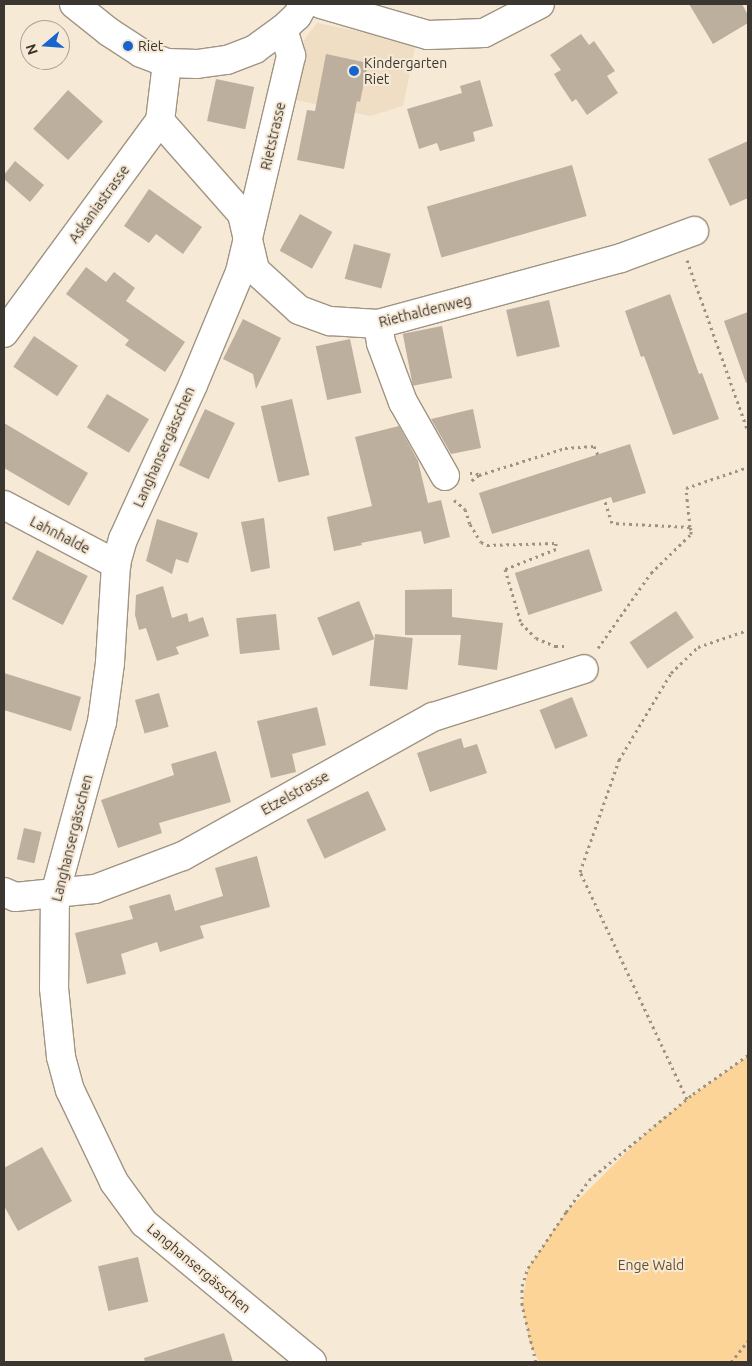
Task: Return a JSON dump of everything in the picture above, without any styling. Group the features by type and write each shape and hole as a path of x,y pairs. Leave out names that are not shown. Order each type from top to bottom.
{"street":[{"path":"74,4 128,46 167,63 197,64 227,60 255,49 283,30 297,16 304,4"},
{"path":"321,4 428,35 484,33 540,4"},
{"name":"Rietstrasse","path":"248,242 291,56 283,30"},
{"name":"Askaniastrasse","path":"4,333 160,121 167,63"},
{"name":"Riethaldenweg","path":"160,121 242,214 255,270 299,310 330,322 378,324 592,267 686,234"},
{"name":"Langhansergässchen","path":"248,242 240,272 193,385 123,539 116,564 110,663 102,722 55,894 54,988 61,1057 70,1090 114,1182 144,1223 312,1362"},
{"path":"378,324 381,343 403,402 456,485"},
{"name":"Lahnhalde","path":"4,505 116,564"},
{"name":"Etzelstrasse","path":"4,892 15,897 95,890 182,856 433,717 584,669"}],"path":[{"path":"686,234 748,431"},
{"path":"456,485 479,475 565,448 594,446 598,455"},
{"path":"584,669 651,573 691,534 686,488 748,468"},
{"path":"479,475 476,472 456,485 450,498 466,508 470,524 481,542 487,545 556,543 556,549 504,569 522,623 536,638 555,646 571,645"},
{"path":"604,499 612,523 690,527"},
{"path":"687,1099 580,872 619,760 672,673 698,647 748,630"},
{"path":"536,1362 522,1305 522,1286 528,1268 589,1180 687,1099 748,1056"},
{"path":"731,1362 748,1341"}],"shaded area":[{"name":"Kindergarten Riet","path":"317,23 416,43 403,106 370,116 292,99 304,40"}],"green space":[{"name":"Enge Wald","path":"748,1056 748,1362 539,1362 530,1344 522,1305 528,1268 566,1212 647,1132 687,1099"}],"building":[{"path":"689,4 742,4 748,15 748,23 713,44"},
{"path":"581,34 589,45 594,41 615,71 607,76 618,93 587,115 576,99 572,102 560,84 554,74 561,70 550,55"},
{"path":"326,54 368,63 360,102 357,101 344,169 297,160 307,110 315,111"},
{"path":"216,79 254,87 245,129 207,121"},
{"path":"480,80 493,126 473,132 475,141 440,151 437,143 419,149 407,109 462,93 460,86"},
{"path":"68,90 103,121 68,160 33,129"},
{"path":"748,141 748,198 730,206 708,159"},
{"path":"15,161 44,185 30,202 4,179 4,175"},
{"path":"572,165 587,216 441,258 427,207"},
{"path":"149,189 202,227 183,254 156,234 149,243 124,226"},
{"path":"300,214 332,232 312,269 280,251"},
{"path":"354,244 391,254 381,289 345,279"},
{"path":"86,267 106,282 114,272 135,288 126,301 185,342 165,372 125,345 129,340 66,294"},
{"path":"670,294 699,374 702,373 719,419 673,435 644,356 641,357 625,311"},
{"path":"549,300 560,347 517,357 506,310"},
{"path":"748,312 748,382 746,383 724,321"},
{"path":"243,319 281,338 256,389 253,374 223,359"},
{"path":"442,326 452,378 413,386 403,334"},
{"path":"34,336 78,366 57,396 13,367"},
{"path":"350,339 361,393 327,400 316,346"},
{"path":"107,394 149,419 129,453 87,427"},
{"path":"292,399 310,475 278,482 261,406"},
{"path":"205,409 235,423 209,479 179,465"},
{"path":"473,409 481,448 451,454 431,419"},
{"path":"4,423 88,473 69,506 4,468"},
{"path":"399,426 418,461 428,503 441,500 450,537 424,544 421,531 361,543 362,545 334,551 327,517 372,506 355,437"},
{"path":"630,444 646,493 613,503 611,497 492,534 479,493"},
{"path":"264,518 270,568 251,572 241,522"},
{"path":"157,519 198,533 188,563 176,559 172,574 146,561"},
{"path":"589,549 603,591 528,615 515,573"},
{"path":"37,550 88,576 63,625 12,599"},
{"path":"163,586 172,618 187,613 189,622 203,617 209,636 176,647 179,654 157,661 146,628 139,630 135,615 136,595"},
{"path":"452,589 452,617 503,623 497,670 458,665 461,635 405,635 405,590"},
{"path":"359,601 374,639 333,656 317,618"},
{"path":"676,611 694,638 647,669 630,642"},
{"path":"276,614 280,650 240,654 236,618"},
{"path":"375,634 413,638 407,690 370,686"},
{"path":"4,673 81,697 71,731 4,710"},
{"path":"159,693 169,727 145,734 135,700"},
{"path":"572,697 588,736 555,749 540,710"},
{"path":"317,707 326,745 292,754 296,772 271,778 257,721"},
{"path":"461,738 464,748 477,744 487,773 430,792 417,753"},
{"path":"216,751 231,802 159,823 162,833 118,848 101,800 174,775 171,764"},
{"path":"368,791 386,830 325,859 306,820"},
{"path":"24,828 42,832 34,863 17,859"},
{"path":"257,856 270,907 200,926 204,938 160,952 157,942 121,954 126,974 87,984 75,933 133,919 129,906 170,894 175,911 223,896 215,868"},
{"path":"42,1147 72,1201 18,1231 4,1206 4,1168"},
{"path":"138,1257 148,1302 108,1311 98,1266"},
{"path":"224,1333 233,1362 145,1362 144,1358"}],"place":[{"name":"Riet","path":"128,46"},
{"name":"Kindergarten Riet","path":"354,71"}]}
